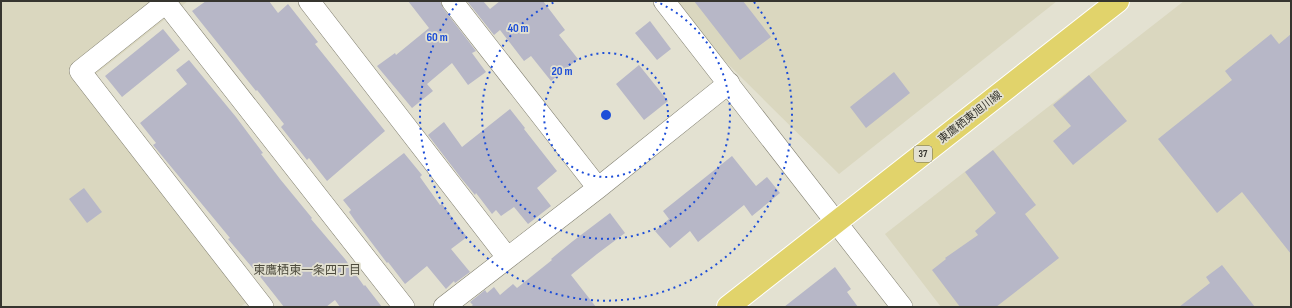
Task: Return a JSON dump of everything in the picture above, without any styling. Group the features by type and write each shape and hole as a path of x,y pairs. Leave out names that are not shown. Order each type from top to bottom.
{"main road":[{"name":"東鷹栖東旭川線","path":"728,307 1118,1"}],"street":[{"path":"309,1 508,257"},
{"path":"452,1 598,188"},
{"path":"664,1 902,307"},
{"path":"263,307 80,71 167,2 404,307"},
{"path":"444,307 598,188 729,83"}],"shaded area":[{"path":"1,1 188,1 96,74 247,302 240,307 1,307"},
{"path":"664,1 1057,1 839,174"},
{"path":"1184,1 1291,1 1291,307 941,307 885,234"}],"building":[{"path":"206,1 269,1 278,13 288,4 318,42 315,44 385,131 327,181 309,158 307,160 281,127 284,124 192,11"},
{"path":"408,1 440,1 443,8 476,51 472,53 486,72 468,85 452,63 427,84 433,91 412,108 377,66 395,53 396,55 429,28"},
{"path":"467,1 483,1 490,9 500,1 543,1 565,30 559,35 578,59 551,81 531,56 524,61 500,30 494,35"},
{"path":"694,1 743,1 771,37 740,60"},
{"path":"650,21 671,49 657,60 635,33"},
{"path":"163,29 180,50 122,97 105,76"},
{"path":"1271,34 1279,44 1291,34 1291,254 1242,192 1217,213 1158,139 1232,80 1225,71"},
{"path":"189,60 236,117 280,179 382,307 340,307 335,300 326,307 284,307 228,239 230,238 153,145 156,143 140,123 187,84 176,70"},
{"path":"639,65 668,101 644,120 616,84"},
{"path":"894,72 910,93 866,128 850,107"},
{"path":"1089,75 1127,121 1073,165 1053,141 1071,126 1053,105"},
{"path":"510,109 557,171 537,188 551,206 528,224 514,207 501,216 496,210 492,214 476,193 475,195 461,178 428,135 444,122 462,147"},
{"path":"993,150 1036,205 1025,214 1059,258 996,307 960,307 932,270 946,259 945,258 978,235 975,231 996,213 965,172"},
{"path":"404,153 422,175 420,177 440,205 442,204 467,237 451,249 470,272 455,283 454,281 446,289 427,266 405,284 356,222 349,212 351,210 343,200"},
{"path":"732,156 756,186 767,177 780,193 752,216 744,205 698,242 690,231 670,248 655,231 669,219 663,211"},
{"path":"84,188 102,212 87,223 69,199"},
{"path":"610,213 625,233 571,275 596,307 470,307 473,305 470,302 485,290 487,293 494,287 500,295 513,284 517,288 573,241"},
{"path":"1222,265 1255,307 1179,307 1210,283 1206,277"},
{"path":"835,267 851,289 847,292 858,307 784,307"}],"district":[{"name":"東鷹栖東一条四丁目","path":"307,270"}]}
